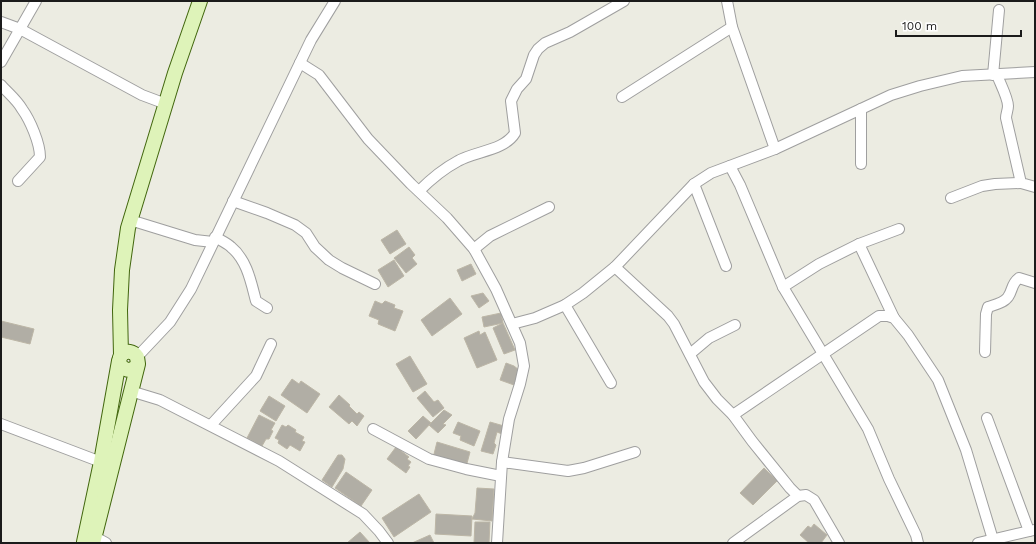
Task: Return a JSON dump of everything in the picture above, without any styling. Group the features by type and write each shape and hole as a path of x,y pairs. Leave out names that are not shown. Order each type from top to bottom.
{"main road":[{"path":"94,541 101,462 120,358 122,270 128,228 175,73 200,1"},
{"path":"94,541 132,389 137,362 135,354 130,352 126,352 120,358"}],"street":[{"path":"1,62 36,1"},
{"path":"137,362 170,322 191,289 311,40 335,1"},
{"path":"419,191 437,174 459,160 502,145 513,137 515,133 511,101 518,89 526,80 534,55 538,49 545,43 570,32 624,1"},
{"path":"727,1 732,27 775,149"},
{"path":"999,10 995,75 1007,101 1008,107 1006,118 1021,183"},
{"path":"1,22 20,29 142,95 166,104"},
{"path":"622,97 732,27"},
{"path":"300,63 319,75 368,139 447,218 474,249 496,289 520,343 524,366 509,419 502,462 497,543"},
{"path":"512,324 535,318 565,305 583,293 614,267 694,184 710,173 775,149 891,95 962,76 1035,72"},
{"path":"1,85 22,109 34,133 40,151 40,157 18,180"},
{"path":"861,109 861,164"},
{"path":"730,166 740,185 783,287 868,429 916,535 918,543"},
{"path":"951,198 982,186 995,184 1021,183 1035,187"},
{"path":"694,184 726,266"},
{"path":"233,201 295,225 306,234 315,247 329,260 375,284"},
{"path":"474,249 490,236 549,207"},
{"path":"130,220 195,240 214,240 232,247 242,260 250,278 256,301 267,308"},
{"path":"783,287 819,264 860,244 899,229"},
{"path":"860,244 894,318 908,335 938,380 966,450 993,541"},
{"path":"614,267 668,316 674,324 704,382 717,399 733,414 756,447 798,496"},
{"path":"985,352 986,314 988,307 1002,303 1008,298 1014,282 1019,278 1035,283"},
{"path":"565,305 611,383"},
{"path":"733,414 824,354 841,340 879,316 894,318"},
{"path":"690,354 709,338 735,325"},
{"path":"211,425 256,376 271,344"},
{"path":"132,389 137,393 160,400 279,461 363,514 380,531 388,543"},
{"path":"978,543 993,541 1032,531 987,418"},
{"path":"1,424 101,462"},
{"path":"373,429 429,459 466,469 501,476"},
{"path":"502,462 568,471 584,468 635,452"},
{"path":"733,543 798,496 806,495 814,500 839,543"}],"building":[{"path":"397,230 406,244 390,254 381,240"},
{"path":"409,247 415,255 412,258 417,264 406,273 394,258"},
{"path":"394,260 404,276 388,287 378,270"},
{"path":"471,264 476,274 462,281 457,270"},
{"path":"483,293 489,301 479,308 471,296"},
{"path":"450,298 462,314 432,336 421,320"},
{"path":"375,301 382,304 385,301 395,305 394,308 403,311 395,331 378,324 379,320 369,316"},
{"path":"501,313 503,323 484,327 482,317"},
{"path":"1,321 34,329 30,344 1,337"},
{"path":"503,323 515,350 504,354 493,328"},
{"path":"479,331 480,335 485,332 497,360 477,368 464,338"},
{"path":"410,356 427,384 413,392 396,364"},
{"path":"506,363 519,370 514,385 500,380"},
{"path":"292,379 299,384 301,381 320,394 307,413 281,395"},
{"path":"425,391 434,402 438,400 444,408 433,417 417,398"},
{"path":"339,395 357,414 359,412 364,416 357,426 352,421 349,424 329,407"},
{"path":"269,396 285,406 276,421 260,411"},
{"path":"444,410 452,415 443,424 446,425 438,433 429,425"},
{"path":"259,415 275,423 271,430 273,431 269,439 266,439 262,446 247,438"},
{"path":"423,416 431,423 416,439 408,431"},
{"path":"458,422 480,431 474,446 460,440 461,436 453,433"},
{"path":"490,422 504,426 502,434 497,432 494,443 496,445 493,454 481,451"},
{"path":"282,425 286,427 288,425 296,430 295,432 304,437 302,441 305,442 300,451 290,445 287,449 278,443 279,440 275,438"},
{"path":"437,442 470,452 466,467 433,458"},
{"path":"396,447 409,457 407,459 411,462 406,473 387,459"},
{"path":"338,455 342,455 345,459 343,469 332,487 322,480"},
{"path":"764,468 777,481 753,505 740,493"},
{"path":"346,472 372,490 361,506 335,488"},
{"path":"477,488 494,489 492,521 472,519 475,513"},
{"path":"419,494 431,512 394,537 382,518"},
{"path":"436,514 472,516 471,536 435,534"},
{"path":"475,522 490,522 489,543 474,543"},
{"path":"814,524 827,535 821,543 809,543 800,535 808,526 811,528"},
{"path":"360,532 370,543 347,543"},
{"path":"430,535 434,543 412,543"}]}
